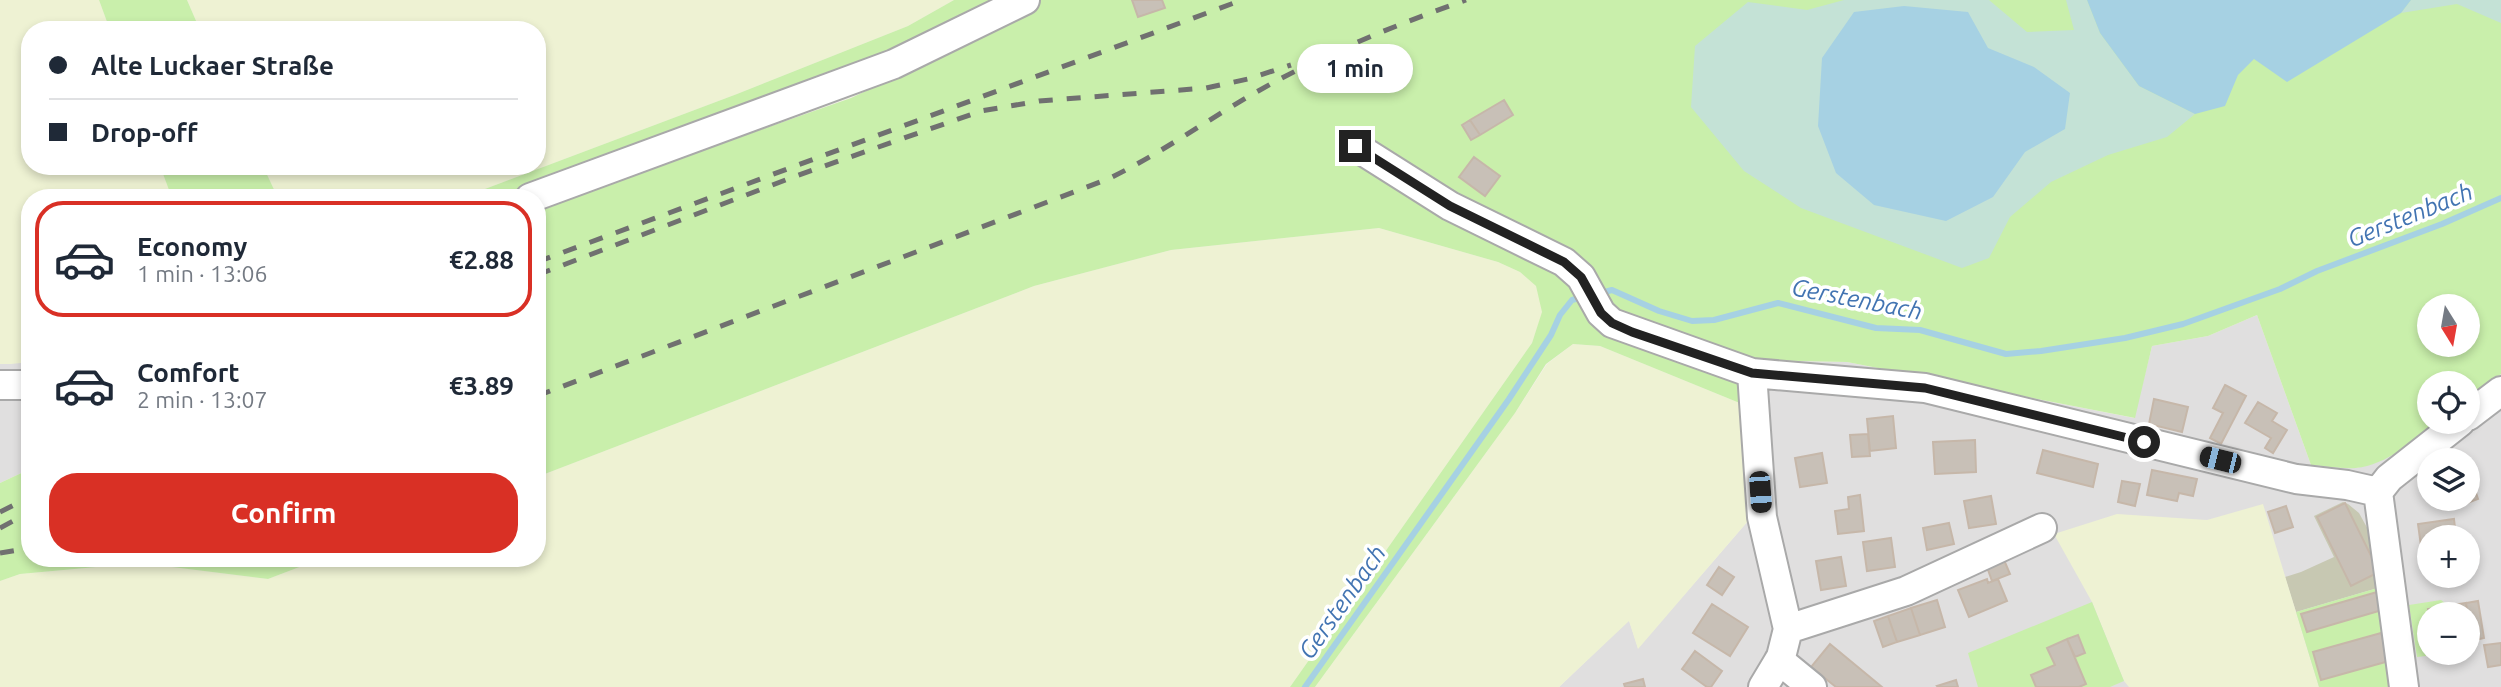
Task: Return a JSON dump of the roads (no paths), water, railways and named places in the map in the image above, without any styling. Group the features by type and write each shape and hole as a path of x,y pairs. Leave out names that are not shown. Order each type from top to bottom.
{"street":[{"path":"546,192 894,64 1025,0"},
{"path":"1355,146 1450,206 1564,262 1581,277 1601,313 1612,323 1752,373 1925,388 2296,479 2378,492"},
{"path":"1752,373 1762,517 1788,629 1779,660 1763,687"},
{"path":"0,385 21,385"},
{"path":"2480,407 2501,391"},
{"path":"2404,687 2378,492 2389,478 2445,434"},
{"path":"1788,629 1906,591 2042,528"},
{"path":"1779,660 1812,687"}],"water":[{"path":"2087,0 2411,0 2401,13 2287,82 2254,59 2238,75 2225,106 2195,114 2139,86 2100,33"},
{"path":"1904,6 1968,12 1988,48 2034,67 2070,93 2065,129 2025,152 1993,197 1946,221 1874,205 1836,173 1818,126 1822,58 1854,12"}],"waterway":[{"name":"Gerstenbach","path":"1597,294 1612,290 1659,311 1692,321 1714,320 1778,303 1876,328 1920,330 2006,354 2041,351 2125,338 2183,324 2280,289 2317,271 2442,224 2501,198"},
{"name":"Gerstenbach","path":"1305,687 1509,399 1551,335 1560,315 1572,300 1583,297"}],"railway":[{"path":"546,259 1242,0"},
{"path":"546,393 1108,179 1299,69 1381,32 1466,0"},
{"path":"546,272 796,176 981,111 1039,101 1206,88 1248,79 1291,65"},
{"path":"0,512 21,502"},
{"path":"0,528 21,517"},
{"path":"0,553 21,550"}]}
